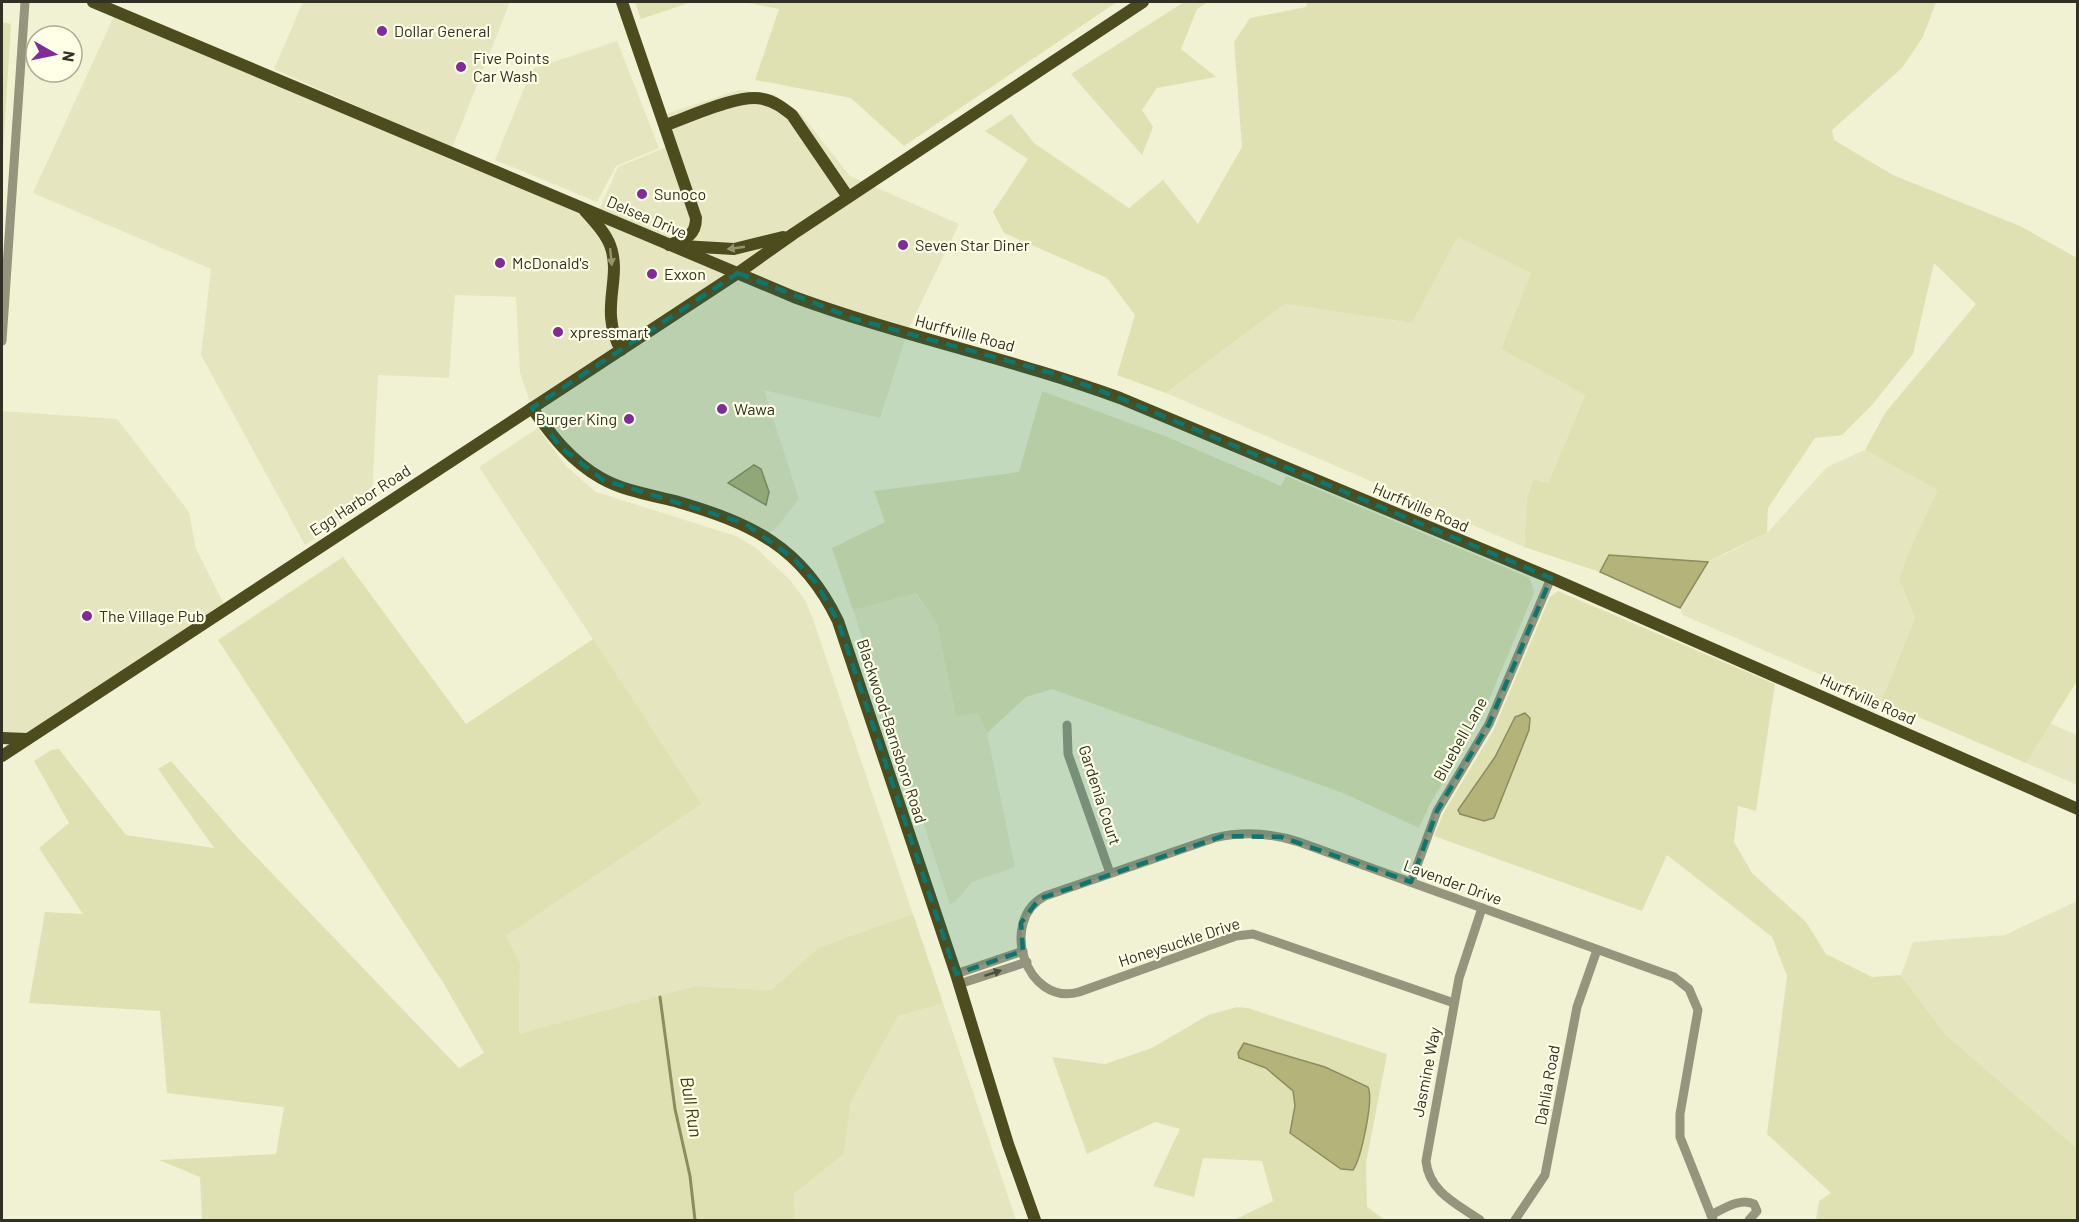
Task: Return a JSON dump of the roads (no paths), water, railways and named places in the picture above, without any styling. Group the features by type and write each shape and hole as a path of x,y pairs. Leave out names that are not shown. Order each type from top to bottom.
{"main road":[{"name":"Delsea Drive","path":"93,2 738,273"},
{"path":"622,2 696,218 696,229 692,234 669,245"},
{"path":"738,273 793,234 1143,2"},
{"path":"666,125 741,100 761,98 792,116 849,197"},
{"path":"582,208 603,233 612,253 610,323 621,350"},
{"path":"669,245 734,249 793,234"},
{"name":"Egg Harbor Road","path":"2,756 738,273"},
{"name":"Hurffville Road","path":"738,273 855,320 1046,372 1120,398 1551,578 2078,809"},
{"name":"Blackwood-Barnsboro Road","path":"531,408 560,447 603,480 744,523 766,536 793,558 816,583 838,621 1035,1221"},
{"path":"2,738 28,738"}],"street":[{"path":"2,341 25,2"},
{"name":"Bluebell Lane","path":"1411,882 1437,811 1487,727 1551,578"},
{"name":"Gardenia Court","path":"1067,725 1068,754 1110,873"},
{"name":"Lavender Drive","path":"1027,962 1020,929 1030,906 1045,896 1214,838 1254,833 1299,842 1677,979 1689,989 1695,999 1697,1022 1680,1114 1680,1132 1685,1154 1712,1218"},
{"name":"Jasmine Way","path":"1480,1221 1436,1188 1426,1168 1427,1147 1461,967 1482,908"},
{"name":"Honeysuckle Drive","path":"1027,962 1041,985 1057,992 1070,994 1236,936 1256,934 1454,1003"},
{"name":"Dahlia Road","path":"1515,1221 1545,1175 1576,1007 1597,950"},
{"path":"957,979 1023,951"},
{"path":"957,979 1027,962"},
{"path":"1712,1218 1741,1202 1750,1202 1754,1204 1757,1212 1749,1221"}],"waterway":[{"name":"Bull Run","path":"660,997 675,1109 690,1176 695,1220"}],"place":[{"name":"Dollar General","path":"382,31"},
{"name":"Five Points Car Wash","path":"461,67"},
{"name":"Sunoco","path":"642,194"},
{"name":"Seven Star Diner","path":"903,245"},
{"name":"McDonald's","path":"500,263"},
{"name":"Exxon","path":"652,274"},
{"name":"xpressmart","path":"558,332"},
{"name":"Wawa","path":"722,409"},
{"name":"Burger King","path":"629,419"},
{"name":"The Village Pub","path":"87,616"}]}
